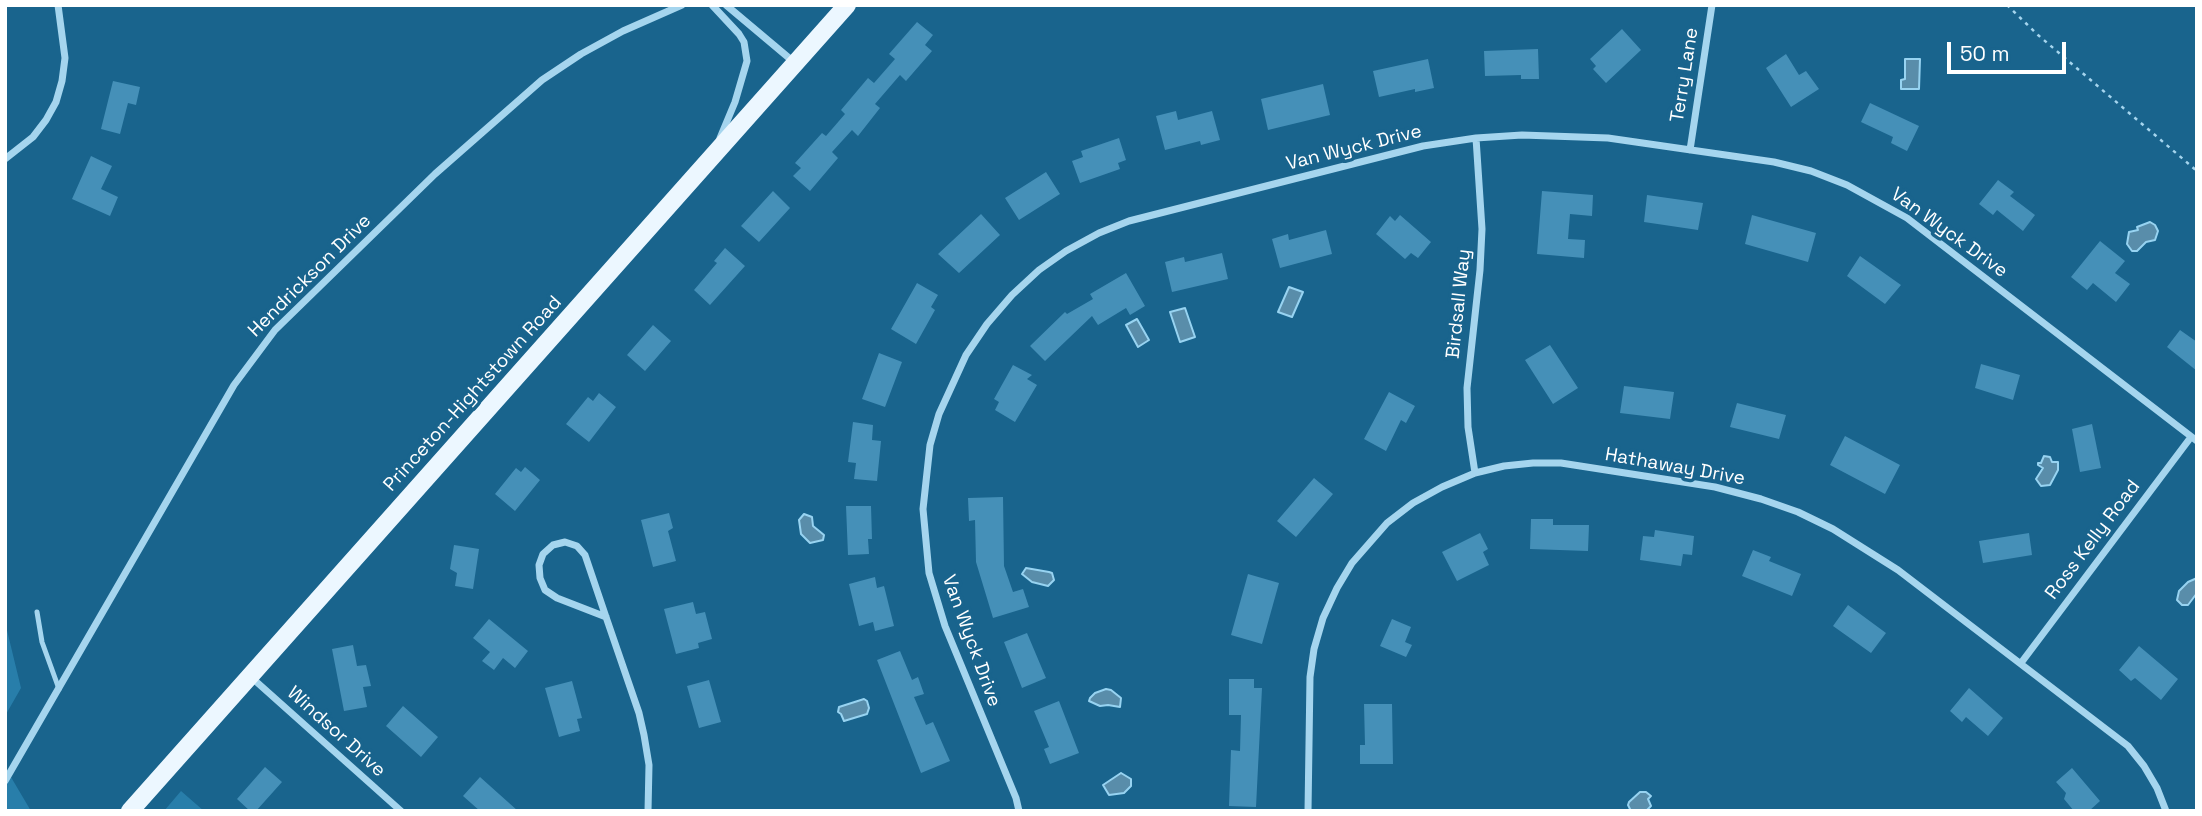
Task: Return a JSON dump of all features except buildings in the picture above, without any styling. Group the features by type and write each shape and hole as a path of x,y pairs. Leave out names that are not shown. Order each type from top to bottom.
{"main road":[{"name":"Princeton-Hightstown Road","path":"130,811 847,5"}],"street":[{"path":"5,159 33,137 56,102 65,58 58,5"},
{"name":"Hendrickson Drive","path":"5,782 234,384 275,330 435,174 542,80 622,31 682,5"},
{"path":"712,5 739,34 744,42 747,61 735,102 714,154"},
{"path":"726,5 796,64"},
{"name":"Terry Lane","path":"1689,150 1712,5"},
{"name":"Van Wyck Drive","path":"1019,811 937,604 925,541 925,477 939,414 959,367 987,324 1012,295 1066,251 1129,221 1423,146 1476,138 1565,135 1608,138 1774,162 1847,185 1875,198 1907,218 2194,439"},
{"name":"Birdsall Way","path":"1475,473 1468,427 1467,388 1482,229 1476,138"},
{"name":"Ross Kelly Road","path":"2021,663 2194,439"},
{"name":"Hathaway Drive","path":"1308,811 1310,677 1314,649 1323,618 1352,563 1387,523 1441,486 1475,473 1504,466 1561,463 1715,486 1761,499 1833,529 1867,548 2128,746 2157,788 2166,811"},
{"path":"606,617 557,598 545,590 539,565 543,554 553,545 565,542 576,546 585,555 606,617 644,735 649,765 648,811"},
{"name":"Windsor Drive","path":"250,676 401,811"}],"lane":[{"path":"37,612 42,642 59,689"}],"path":[{"path":"2007,5 2038,35 2197,171"}],"shaded area":[{"path":"1905,59 1920,59 1919,89 1901,89 1901,80 1905,79"},
{"path":"2150,222 2158,231 2155,240 2146,242 2137,251 2132,251 2127,244 2129,232"},
{"path":"1289,287 1303,292 1292,317 1278,312"},
{"path":"1185,308 1195,337 1180,342 1170,312"},
{"path":"1137,319 1149,340 1138,347 1126,325"},
{"path":"2044,456 2050,457 2052,462 2058,462 2058,470 2050,485 2041,486 2036,479 2043,468 2038,463 2041,463"},
{"path":"804,514 812,517 813,526 824,535 823,540 810,543 801,534 799,520"},
{"path":"1026,568 1052,573 1054,580 1048,586 1032,582 1022,574"},
{"path":"2197,578 2197,593 2188,605 2182,605 2177,600 2179,591"},
{"path":"5,622 21,688 5,716"},
{"path":"1106,689 1121,698 1120,707 1100,706 1089,701 1095,693"},
{"path":"864,699 869,708 867,714 844,721 838,712 839,707"},
{"path":"5,767 31,811 5,811"},
{"path":"1121,773 1131,779 1131,786 1124,793 1109,795 1103,785"},
{"path":"181,791 204,811 164,811"},
{"path":"1640,792 1651,796 1648,799 1651,806 1646,811 1631,811 1629,802"}]}
